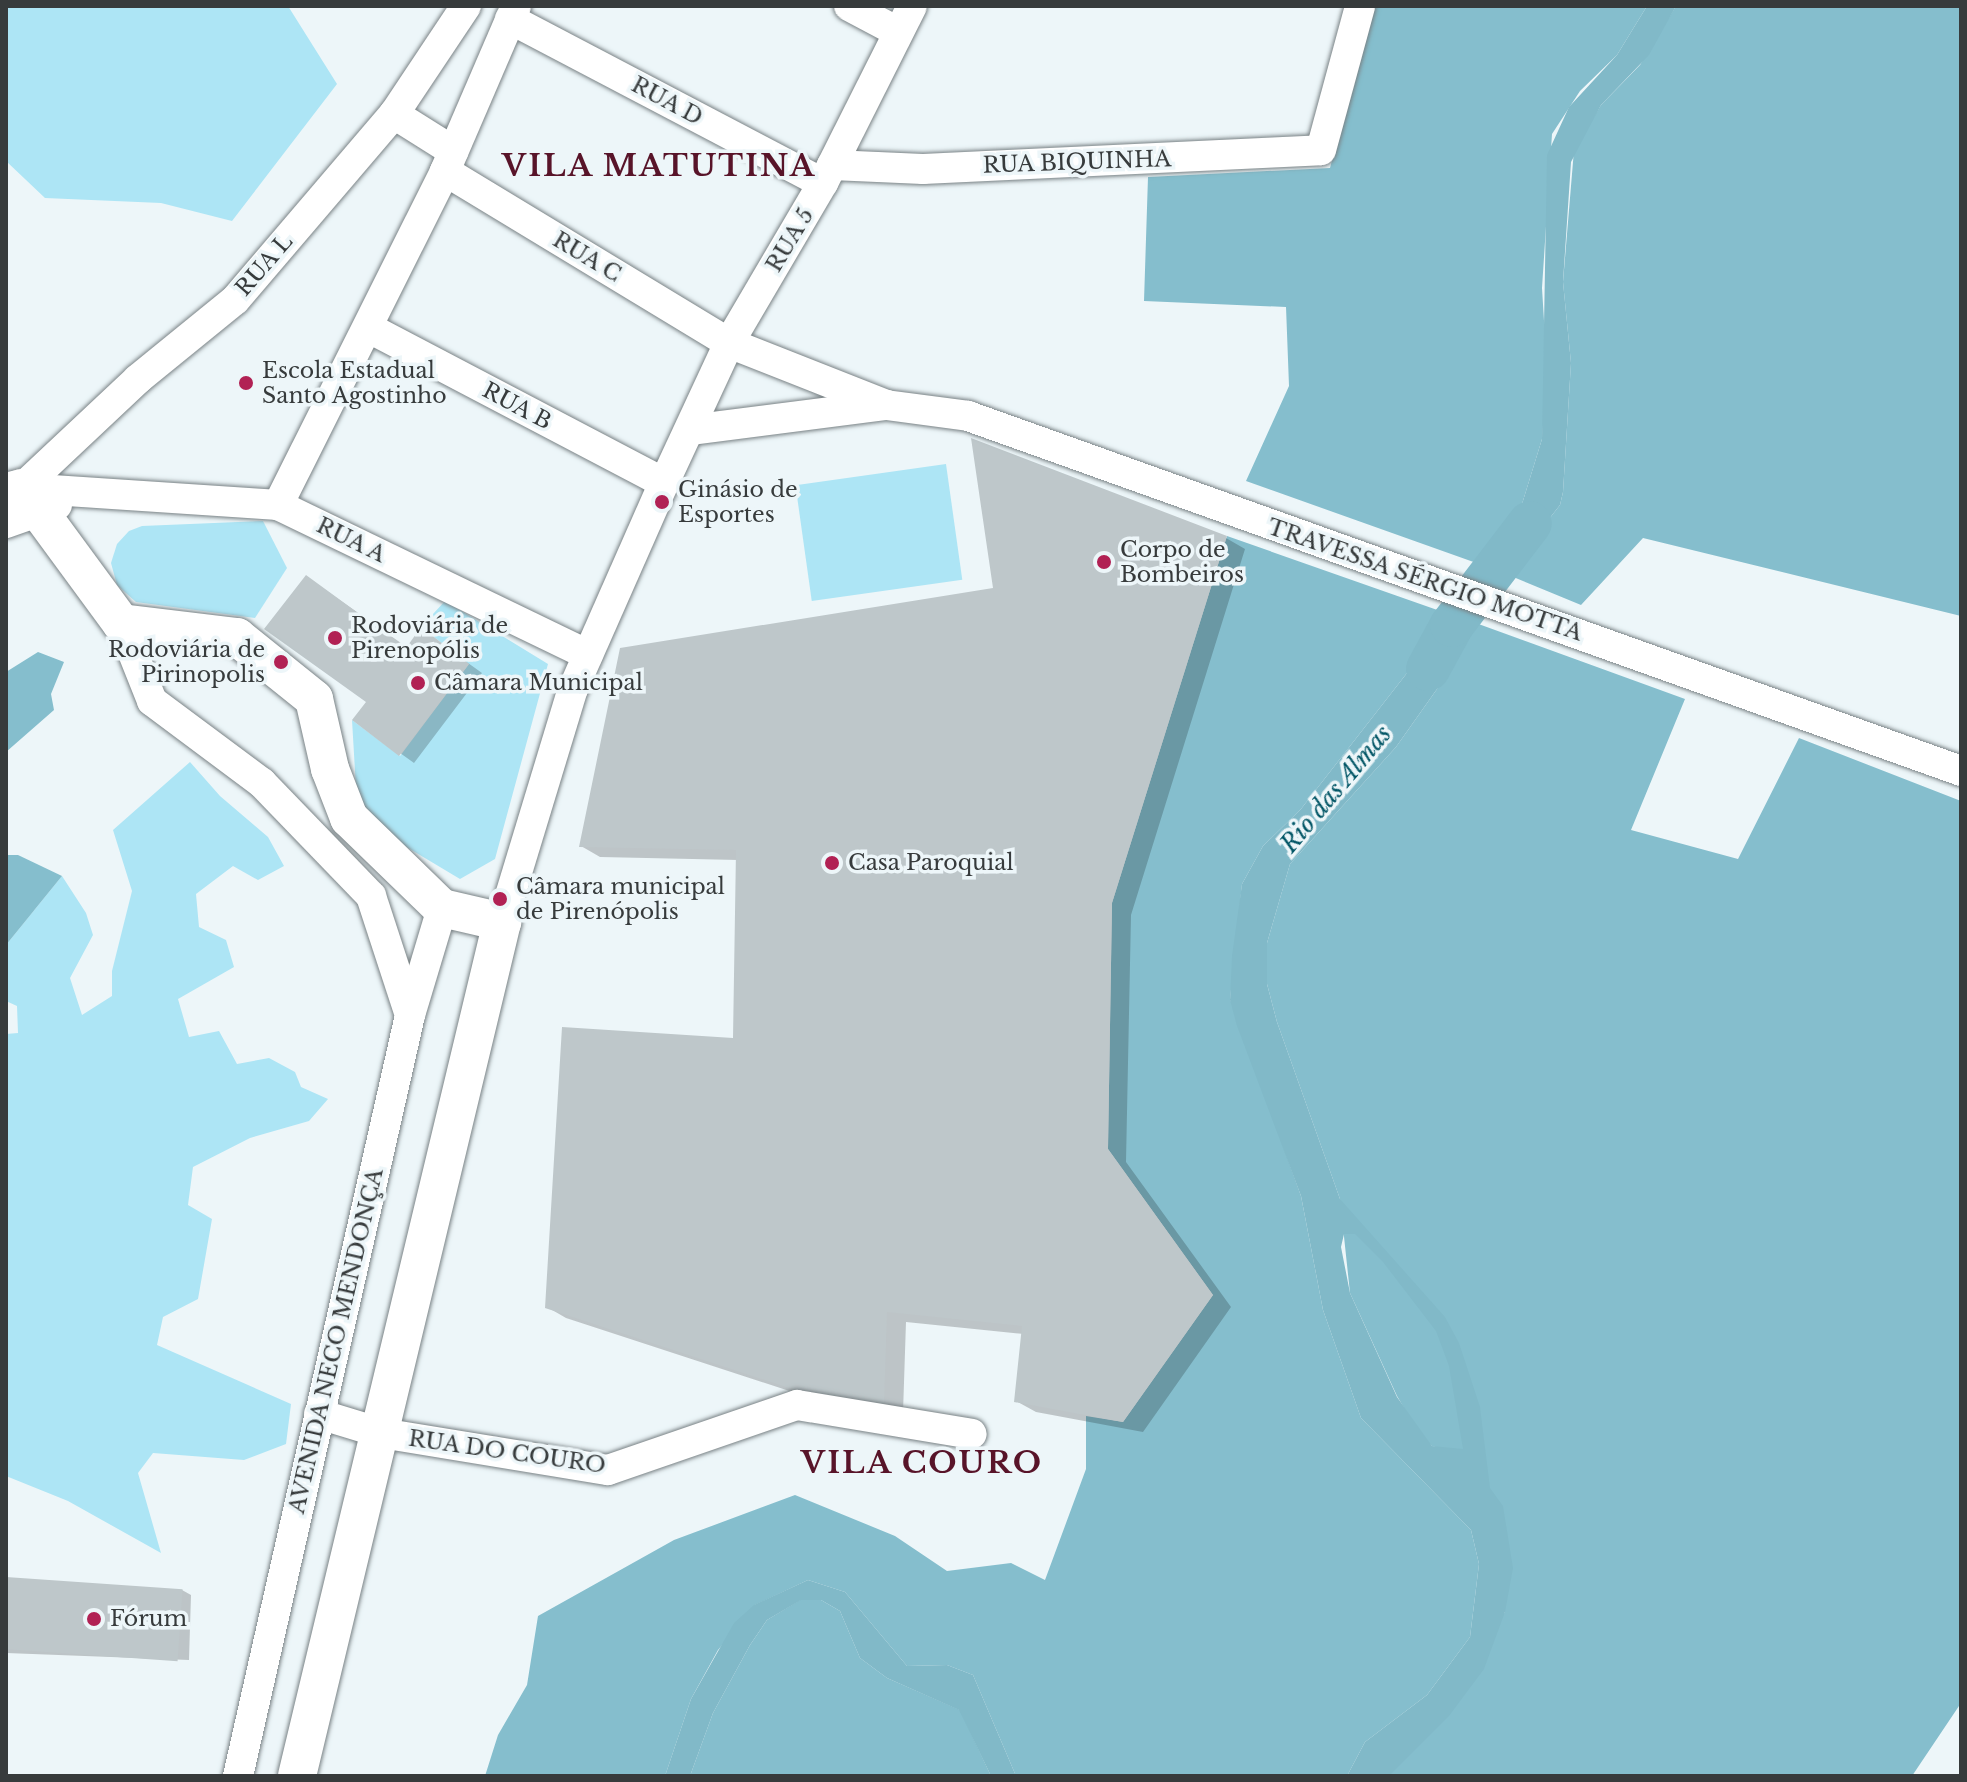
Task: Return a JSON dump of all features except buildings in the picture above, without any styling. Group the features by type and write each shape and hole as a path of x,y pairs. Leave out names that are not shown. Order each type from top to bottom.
{"main road":[{"path":"18,504 121,623 237,637 314,699 330,769 349,818 442,908 502,922 297,1776"}],"street":[{"name":"RUA L","path":"18,504 138,379 235,300 394,114 466,6"},
{"path":"849,6 905,19"},
{"name":"RUA BIQUINHA","path":"828,174 1321,150 1360,6"},
{"path":"278,505 369,328 449,161 513,12"},
{"name":"RUA D","path":"513,12 828,174"},
{"name":"RUA 5","path":"502,922 588,655 664,483 729,343 828,174 905,19"},
{"name":"RUA C","path":"394,114 449,161 729,343 886,405"},
{"name":"RUA B","path":"369,328 664,483"},
{"path":"690,430 886,405"},
{"name":"TRAVESSA SÉRGIO MOTTA","path":"886,405 968,416 1392,565 1961,771"},
{"name":"RUA A","path":"18,504 95,492 278,505 588,655"},
{"path":"121,623 152,701 262,783 371,896 410,1015"},
{"name":"AVENIDA NECO MENDONÇA","path":"238,1776 410,1015 442,908"},
{"name":"RUA DO COURO","path":"319,1414 381,1433 608,1470 797,1405 972,1434"}],"shaded area":[{"path":"6,6 288,6 337,84 232,221 161,203 45,198 6,161"},
{"path":"1372,6 1647,6 1617,55 1580,91 1552,134 1542,288 1547,370 1542,439 1522,504 1482,565 1246,481 1289,386 1286,307 1144,301 1148,177 1330,168"},
{"path":"1676,6 1961,6 1961,616 1643,538 1581,605 1506,574 1560,505 1563,492 1571,363 1563,282 1574,150 1601,105 1640,65"},
{"path":"946,464 962,580 812,601 795,485"},
{"path":"263,521 287,568 255,618 136,602 117,585 111,563 117,544 129,531 142,526"},
{"path":"1227,536 1443,612 1407,673 1301,809 1263,846 1242,884 1230,999 1301,1196 1323,1310 1361,1418 1471,1530 1479,1564 1470,1637 1427,1695 1365,1742 1347,1776 1016,1776 973,1675 947,1665 907,1666 845,1592 808,1580 755,1605 718,1650 691,1699 665,1776 485,1776 498,1735 527,1685 538,1616 674,1540 795,1495 895,1536 947,1571 1011,1563 1045,1580 1086,1469 1086,1416 1123,1422 1213,1295 1108,1149 1112,903"},
{"path":"445,601 548,664 495,859 460,879 368,824 356,788 352,720 400,756 469,664 421,627"},
{"path":"1473,622 1685,699 1631,830 1738,859 1799,738 1961,801 1961,1703 1912,1776 1389,1776 1505,1612 1454,1452 1432,1446 1420,1435 1397,1396 1350,1293 1340,1199 1277,1022 1267,984 1267,943 1290,864 1396,747 1454,665"},
{"path":"38,652 64,662 51,694 54,710 6,752 6,672"},
{"path":"190,762 220,796 268,837 284,866 258,880 233,866 196,894 199,927 226,940 234,967 178,999 189,1037 219,1031 237,1064 269,1058 295,1072 301,1087 328,1099 309,1121 250,1138 193,1167 188,1205 212,1219 198,1299 163,1317 157,1345 291,1404 286,1444 244,1460 153,1453 138,1473 161,1553 68,1501 6,1476 6,1034 18,1033 17,1006 6,1001 6,945 62,876 86,913 93,935 70,978 82,1015 112,996 112,971 132,891 113,830"},
{"path":"6,855 18,855 62,876 6,945"},
{"path":"800,1600 821,1600 840,1611 860,1658 887,1678 960,1710 991,1776 690,1776 713,1713 750,1645 767,1620"}],"water":[{"path":"1647,6 1676,6 1649,55 1601,105 1571,162 1563,282 1571,363 1563,492 1560,505 1506,574 1482,565 1522,504 1542,439 1547,155 1569,107 1617,55"},
{"path":"1443,612 1473,622 1454,665 1396,747 1290,864 1267,943 1267,984 1277,1022 1340,1199 1445,1317 1459,1343 1480,1407 1490,1488 1503,1506 1513,1568 1505,1612 1484,1669 1449,1716 1389,1776 1347,1776 1365,1742 1427,1695 1470,1637 1479,1564 1471,1530 1361,1418 1323,1310 1301,1196 1237,1026 1230,1000 1232,956 1242,884 1263,846 1301,809 1407,673","holes":["1344,1234 1355,1234 1383,1262 1436,1331 1449,1366 1463,1449 1432,1446 1397,1397 1350,1293 1341,1247"]},
{"path":"808,1580 845,1592 907,1666 947,1665 973,1675 1016,1776 991,1776 959,1710 887,1678 860,1658 840,1611 821,1600 801,1600 767,1620 750,1645 713,1713 690,1776 665,1776 691,1699 734,1623 754,1605"}],"waterway":[{"name":"Rio das Almas","path":"1428,669 1452,625 1530,523"}],"place":[{"name":"Escola Estadual Santo Agostinho","path":"246,383"},
{"name":"Ginásio de Esportes","path":"662,502"},
{"name":"Corpo de Bombeiros","path":"1104,562"},
{"name":"Rodoviária de Pirenopólis","path":"335,638"},
{"name":"Rodoviária de Pirinopolis","path":"281,662"},
{"name":"Câmara Municipal","path":"418,683"},
{"name":"Casa Paroquial","path":"832,863"},
{"name":"Câmara municipal de Pirenópolis","path":"500,899"},
{"name":"Fórum","path":"94,1619"}],"district":[{"name":"VILA MATUTINA","path":"659,166"},
{"name":"VILA COURO","path":"922,1463"}]}
